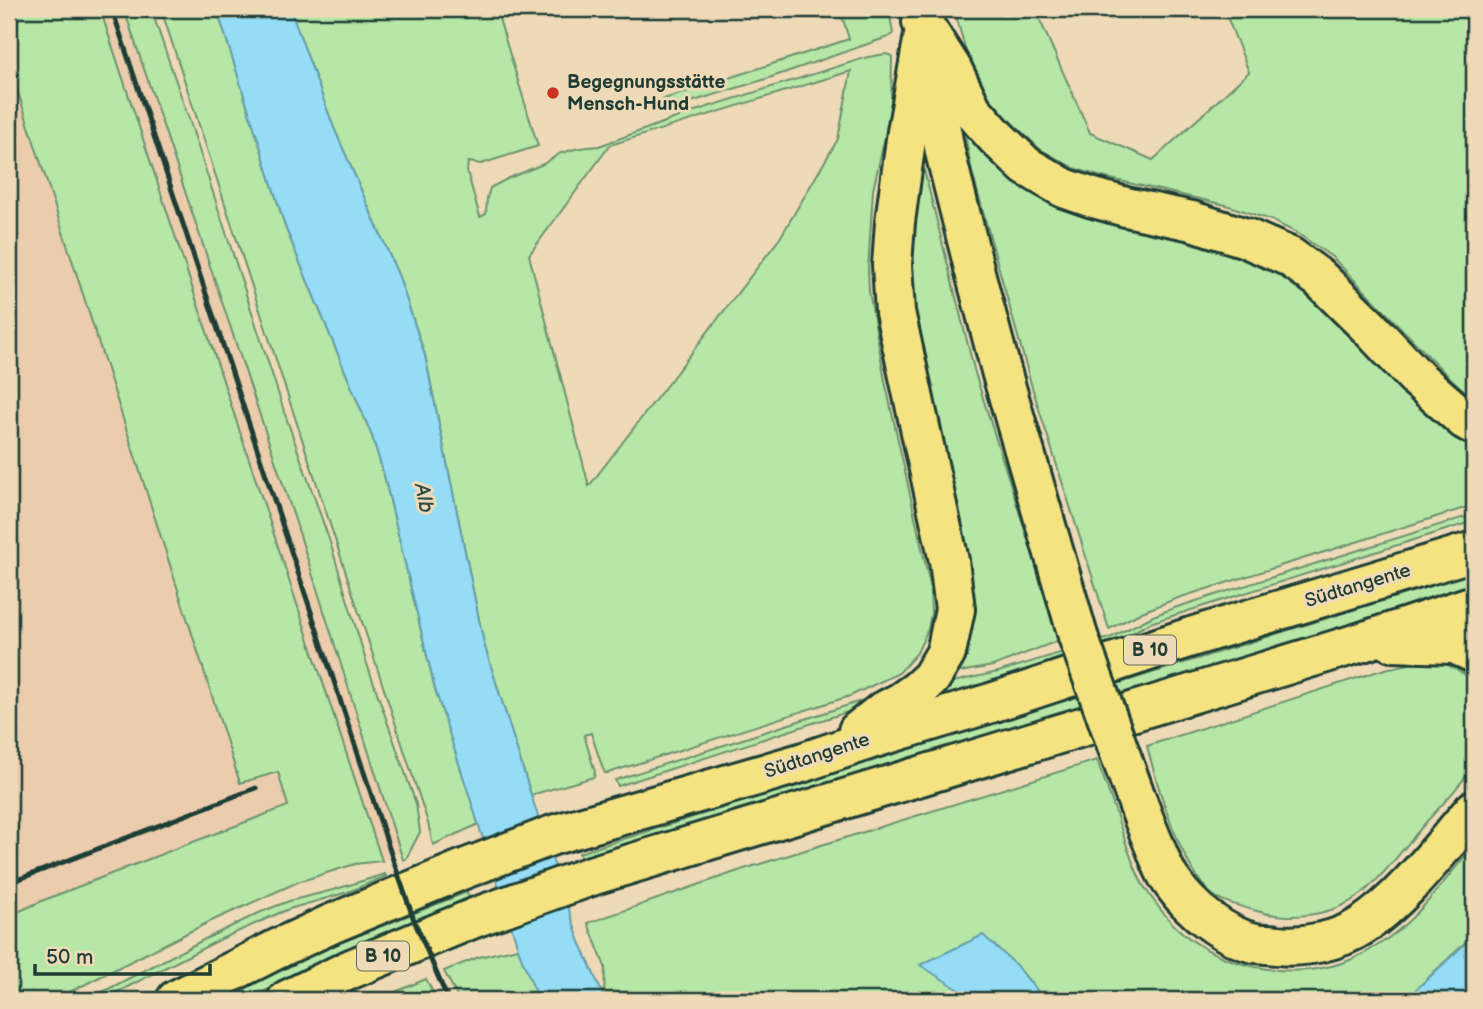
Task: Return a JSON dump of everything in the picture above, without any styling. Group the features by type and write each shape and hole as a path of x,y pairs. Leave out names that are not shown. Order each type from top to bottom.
{"highway":[{"path":"923,29 952,69 972,110 1026,166 1064,188 1126,208 1192,221 1246,238 1290,257 1319,278 1418,379 1474,425"},
{"path":"923,29 945,152 974,268 1077,636 1143,820 1172,884 1191,906 1209,920 1253,942 1290,946 1323,942 1364,925 1402,893 1469,814"},
{"path":"827,755 881,712 901,702 931,678 946,653 955,609 949,561 895,312 892,265 895,222 923,29"},
{"name":"Südtangente","path":"176,1000 293,942 464,869 579,827 827,755 1191,637 1474,551"},
{"name":"B 10","path":"287,1000 480,916 594,875 1474,606"},
{"path":"1362,642 1454,644 1474,653"}],"shaded area":[{"path":"100,9 124,9 298,529 402,854 382,861"},
{"path":"9,64 240,783 278,772 288,807 44,900 9,916"}],"green space":[{"path":"9,9 100,9 382,861 355,864 298,882 209,922 54,1000 9,1000 9,916 288,806 278,772 240,783 9,64"},
{"path":"124,9 151,9 330,542 366,661 416,804 420,832 403,860 298,529"},
{"path":"161,9 217,9 286,229 372,436 384,475 435,689 479,824 433,845 428,823"},
{"path":"290,9 496,9 538,146 481,164 468,162 467,171 480,217 486,214 490,188 561,153 599,146 698,110 868,57 886,54 892,56 891,110 873,190 869,291 885,381 930,585 931,614 928,629 917,653 899,673 850,696 608,773 603,769 591,733 584,735 595,772 594,777 531,795 484,644 425,355 399,277 334,128","holes":["851,71 838,139 780,238 589,486 529,255 610,145"]},
{"path":"840,9 889,9 893,34 766,79 658,112 655,102 849,39"},
{"path":"954,9 1035,9 1090,133 1153,160 1249,72 1224,9 1474,9 1474,397 1443,371 1332,257 1297,233 1271,220 1226,205 1102,177 1074,168 1040,149 994,106 966,51"},
{"path":"964,129 981,139 1277,261 1474,437 1474,505 1178,598 1109,629 1032,387 972,172"},
{"path":"918,146 975,373 1060,640 993,666 954,673 908,320"},
{"path":"1474,514 1474,521 1150,623 1113,643 934,699 939,685 998,672 1112,637 1177,607"},
{"path":"1474,572 1474,585 583,865 579,853"},
{"path":"1435,660 1456,669 1474,682 1474,762 1461,783 1378,879 1348,902 1308,915 1266,913 1227,902 1213,895 1191,867 1181,848 1164,804 1147,746 1385,669"},
{"path":"880,693 869,705 618,786 615,780 861,701"},
{"path":"1097,760 1143,885 1176,927 1213,952 1256,967 1279,970 1324,968 1345,962 1372,949 1400,929 1434,895 1474,845 1474,934 1405,1000 1045,1000 1015,964 967,995 970,1000 605,1000 605,967 588,923 744,869"},
{"path":"385,874 386,876 348,892 277,914 221,939 102,1000 87,1000 261,912 289,901"},
{"path":"467,892 471,904 246,1000 218,1000 327,948"},
{"path":"518,948 539,1000 459,1000 444,971 479,957"},
{"path":"426,979 437,1000 376,1000"}],"water":[{"name":"Alb","path":"217,9 290,9 334,128 399,277 425,356 484,644 578,937 605,1000 539,1000 521,957 435,689 384,475 372,436 286,229"},
{"path":"1474,934 1474,1000 1405,1000 1468,941"},
{"path":"983,935 1015,964 1045,1000 970,1000 967,995 920,965"}],"railway":[{"path":"112,9 392,857 414,920 448,1000"},
{"path":"9,883 256,788"}],"place":[{"name":"Begegnungsstätte Mensch-Hund","path":"553,93"}]}
